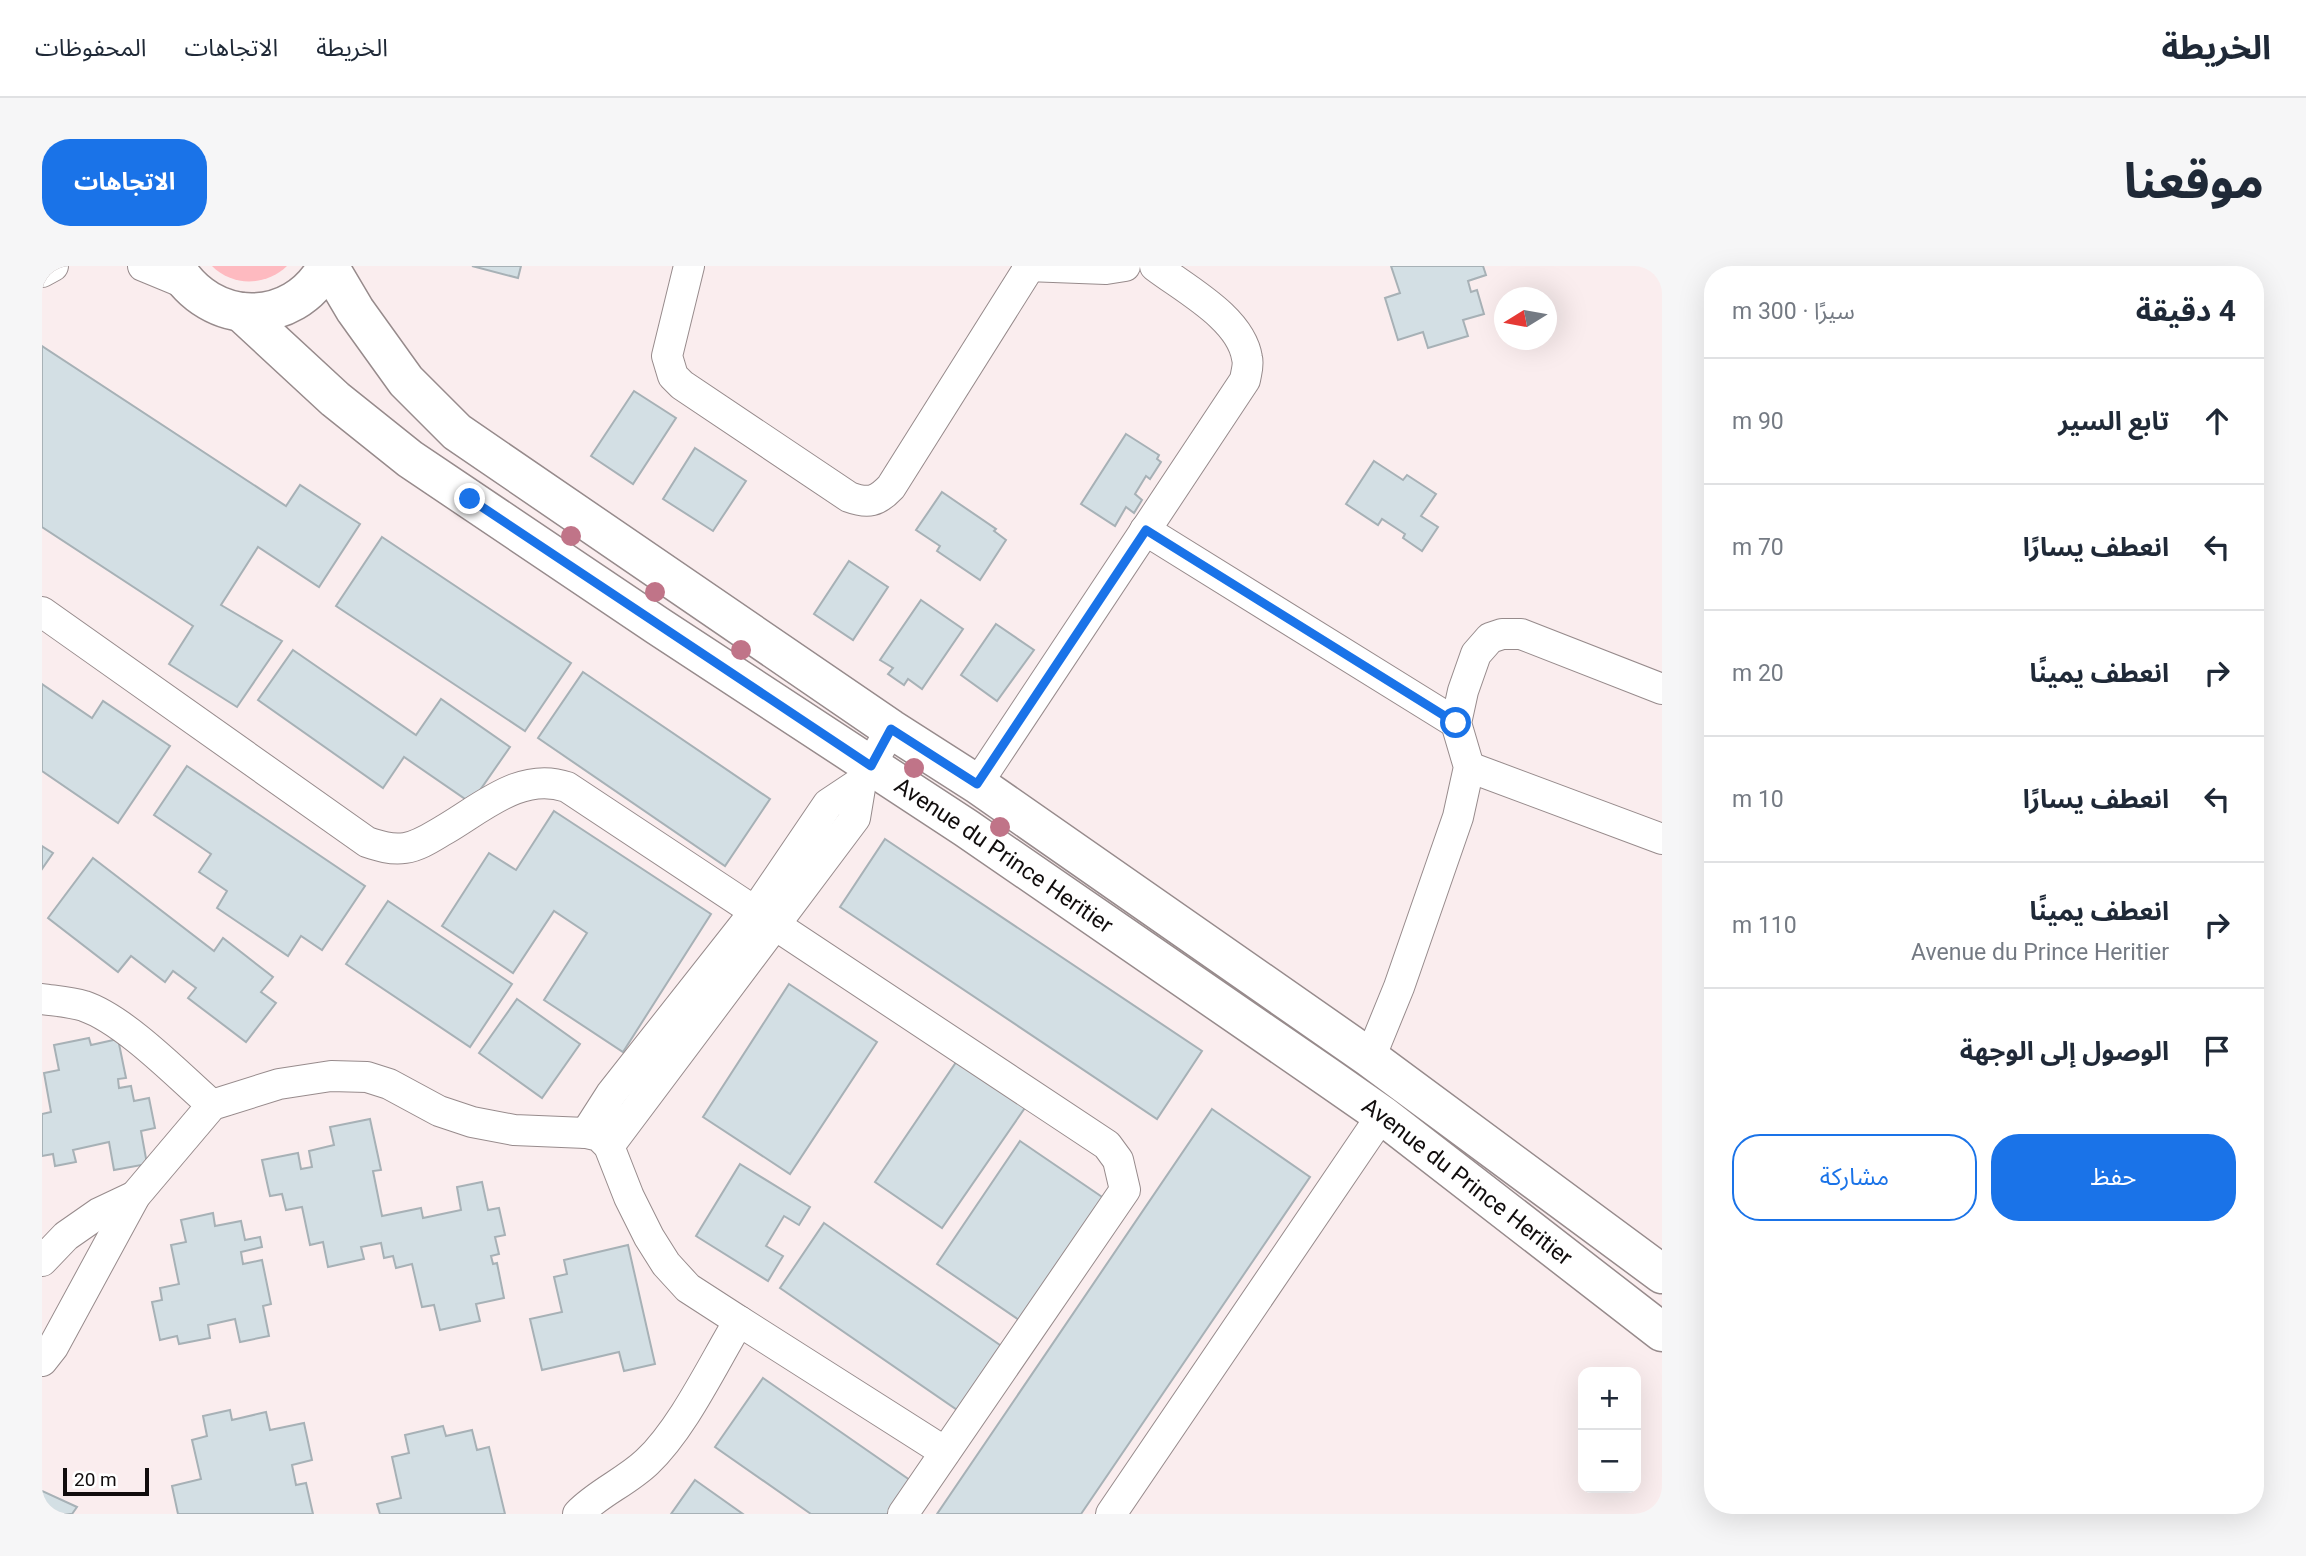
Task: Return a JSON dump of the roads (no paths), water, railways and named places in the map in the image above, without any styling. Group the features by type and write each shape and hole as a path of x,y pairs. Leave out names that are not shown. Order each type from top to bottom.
{"main road":[{"path":"182,276 212,303 241,312 265,311 288,304 314,285 328,266 398,371 457,432 891,729 977,784 1370,1058 1662,1274"},
{"name":"Avenue du Prince Heritier","path":"241,312 335,399 411,459 866,774 966,828 1382,1115 1662,1332"}],"street":[{"path":"42,272 53,266"},
{"path":"143,266 182,276"},
{"path":"689,266 667,356 673,376 682,385 849,497 870,502 880,499 891,487 1028,266 1106,269 1125,266"},
{"path":"977,784 1245,380 1248,360 1242,340 1230,323 1155,266"},
{"path":"1146,530 1456,723"},
{"path":"42,612 367,842 385,848 412,846 432,838 505,793 522,786 552,782 567,787 1107,1145 1118,1160 1125,1189 903,1514"},
{"path":"1370,1058 1399,987 1458,817 1469,767 1456,723 1463,691 1476,654 1490,638 1502,634 1521,634 1662,689"},
{"path":"598,1140 766,917 828,804 866,774 891,729"},
{"path":"1469,767 1662,839"},
{"path":"42,999 83,1006 104,1015 212,1105"},
{"path":"42,1361 53,1347 135,1196 212,1105 279,1084 331,1076 367,1077 389,1084 439,1111 472,1122 598,1140"},
{"path":"1111,1514 1382,1115"},
{"path":"598,1140 649,1237 666,1264 688,1288 945,1452"},
{"path":"42,1261 66,1236 99,1213 135,1196"},
{"path":"578,1514 593,1500 645,1464 660,1449 673,1432 739,1321"}]}
